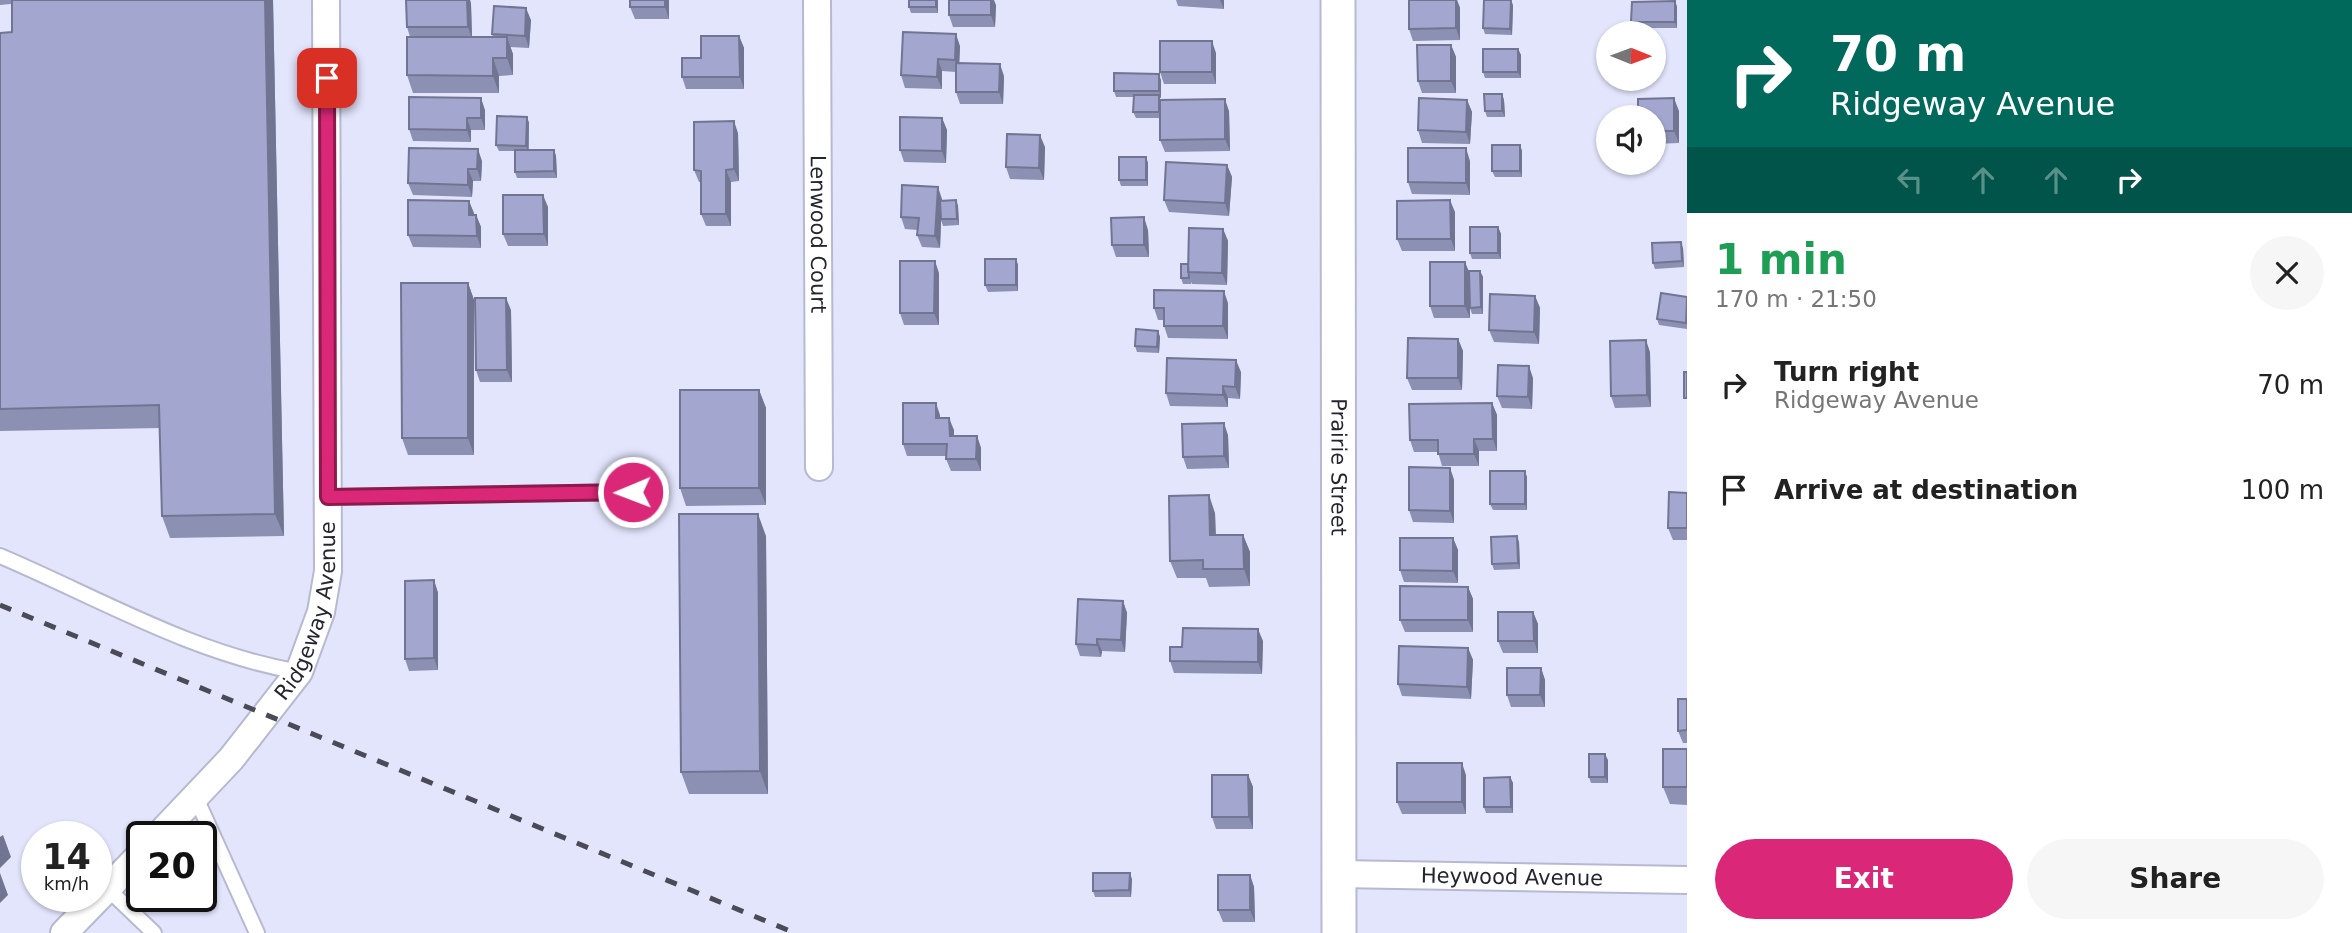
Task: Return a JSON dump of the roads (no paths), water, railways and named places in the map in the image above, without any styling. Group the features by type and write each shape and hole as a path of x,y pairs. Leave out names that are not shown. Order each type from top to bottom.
{"street":[{"name":"Ridgeway Avenue","path":"173,821 196,798 299,673 321,612 328,571 326,0"},
{"name":"Lenwood Court","path":"817,0 819,467"},
{"name":"Prairie Street","path":"1338,0 1339,933"},
{"path":"112,883 126,869"},
{"name":"Heywood Avenue","path":"1339,874 1687,880"},
{"path":"64,933 84,912"}],"lane":[{"path":"328,497 633,492"},
{"path":"0,555 110,609 223,653 267,667 299,673"},
{"path":"196,798 257,933"},
{"path":"112,893 154,933"}],"railway":[{"path":"0,605 795,933"}]}
